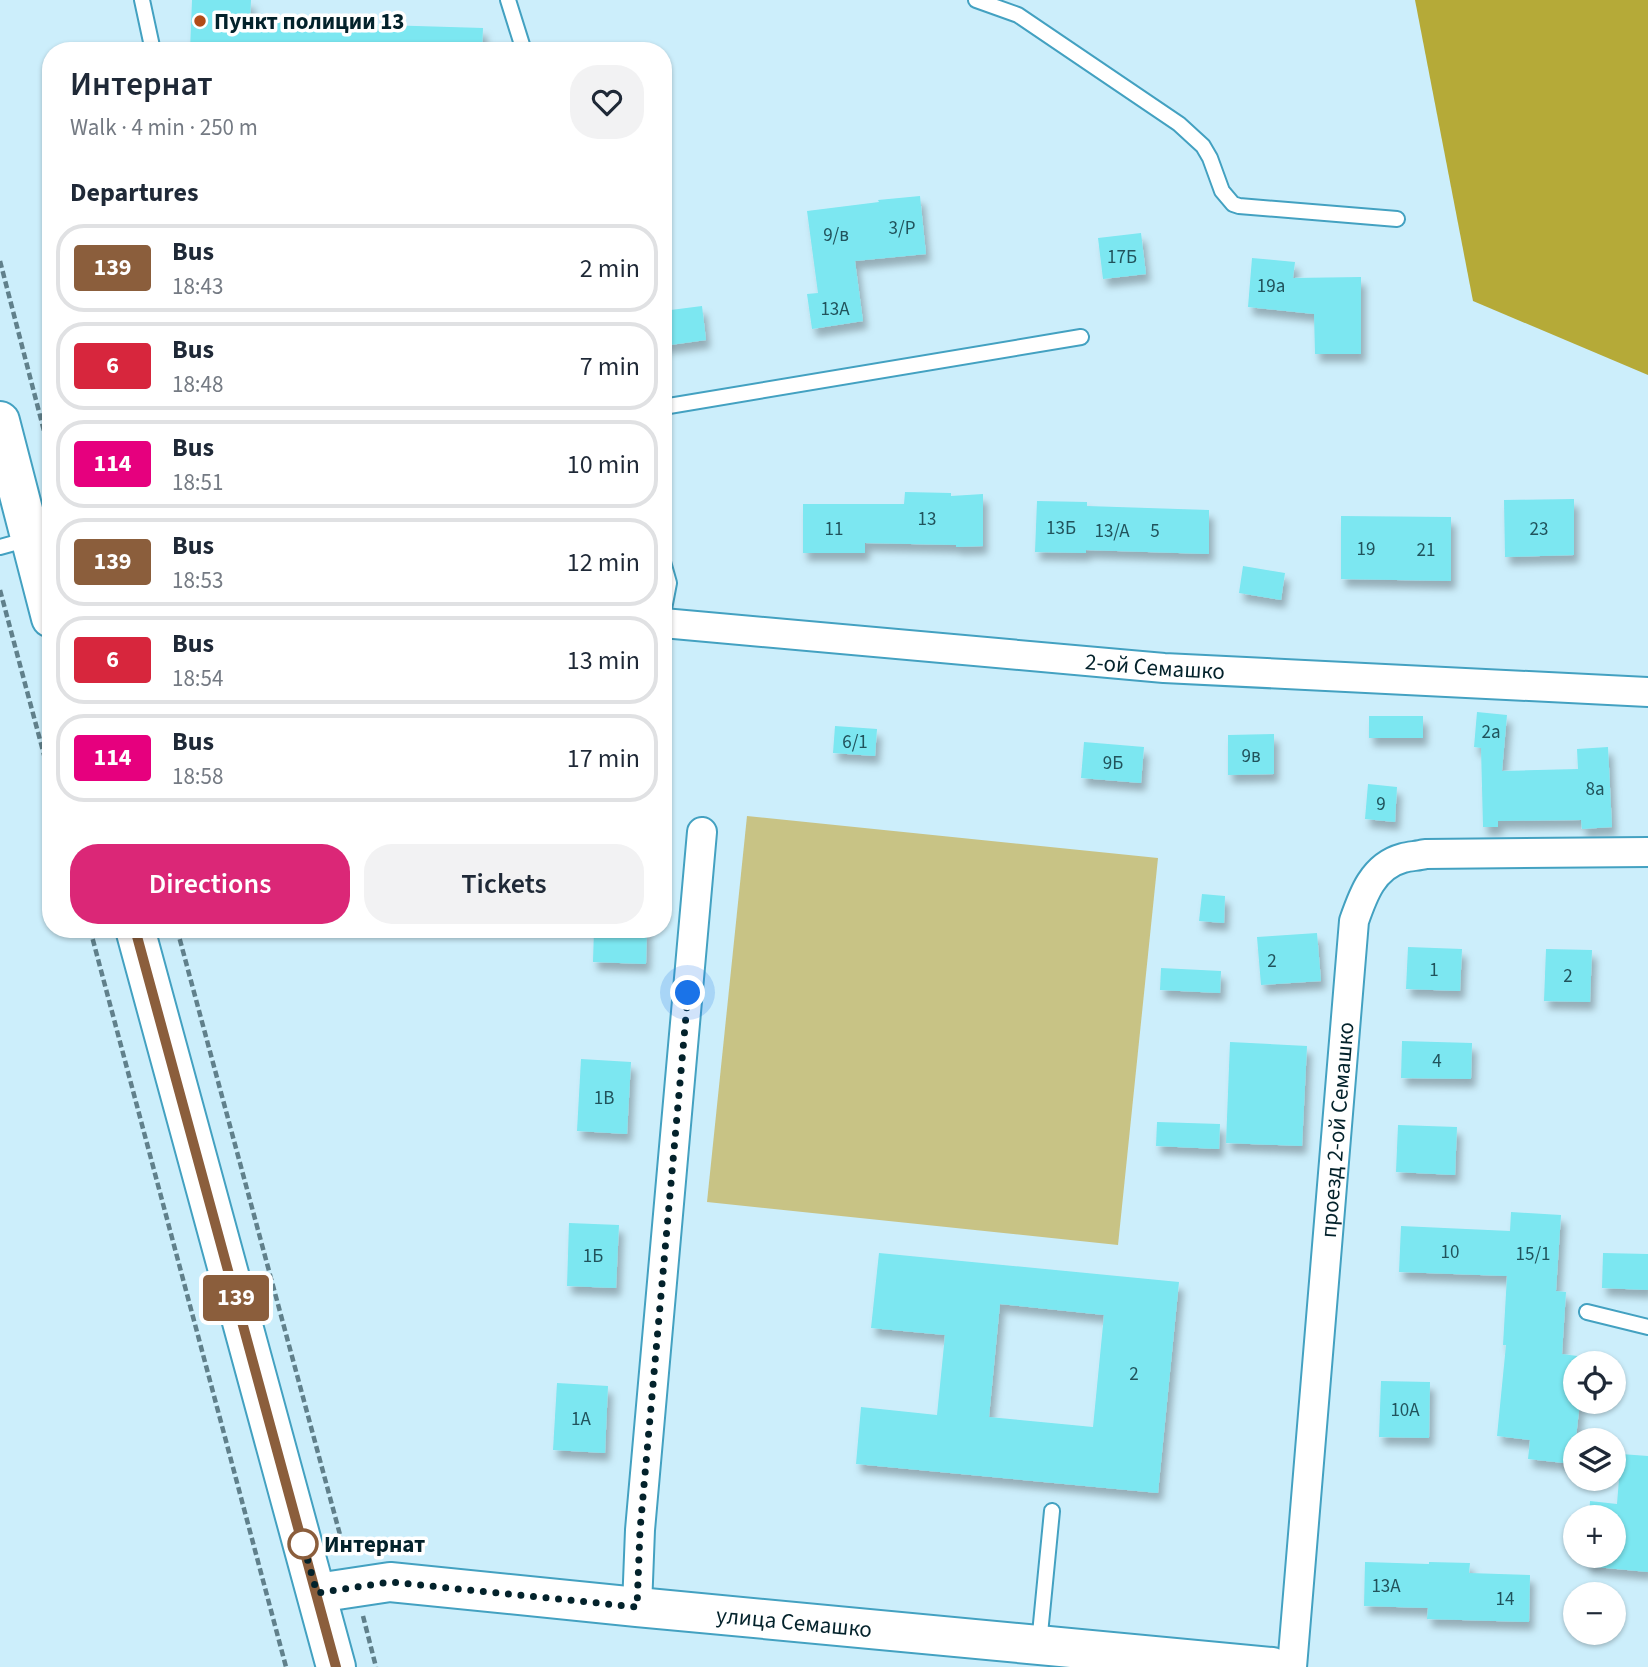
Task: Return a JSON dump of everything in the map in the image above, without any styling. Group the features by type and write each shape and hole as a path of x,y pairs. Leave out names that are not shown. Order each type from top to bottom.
{"main road":[{"path":"0,421 15,543 42,599"},
{"path":"137,938 336,1667"},
{"name":"улица Семашко","path":"317,1593 390,1582 1272,1667"}],"street":[{"name":"2-ой Семашко","path":"672,624 1164,668 1648,692"},
{"path":"637,1607 640,1530 702,832"},
{"name":"проезд 2-ой Семашко","path":"1292,1667 1354,921 1363,893 1380,870 1400,858 1425,854 1648,852"}],"lane":[{"path":"142,0 151,42"},
{"path":"508,0 521,42"},
{"path":"976,0 1018,15 1179,124 1203,146 1222,191 1233,204 1397,219"},
{"path":"672,405 1081,337"},
{"path":"1587,1312 1648,1327"},
{"path":"1039,1646 1052,1511"}],"path":[{"path":"0,261 42,423"},
{"path":"0,590 42,747"},
{"path":"92,938 286,1667"},
{"path":"179,938 376,1667"}],"shaded area":[{"path":"1415,0 1648,0 1648,375 1473,301"},
{"path":"747,816 1158,858 1118,1245 707,1202"}],"building":[{"path":"192,0 251,0 250,21 483,28 482,42 190,42"},
{"path":"920,196 926,254 855,261 863,321 812,329 807,294 818,293 807,211"},
{"path":"1141,233 1146,274 1103,279 1098,238"},
{"path":"1252,258 1295,262 1293,278 1361,277 1361,354 1315,354 1314,314 1248,307"},
{"path":"702,306 706,340 672,345 672,310"},
{"path":"905,492 951,493 951,496 983,494 983,546 865,543 865,553 803,553 803,504 904,504"},
{"path":"1574,499 1574,555 1505,557 1504,500"},
{"path":"1037,501 1087,502 1087,506 1209,510 1209,554 1086,550 1086,553 1035,552"},
{"path":"1341,516 1451,517 1451,581 1341,579"},
{"path":"1243,566 1285,573 1281,600 1239,593"},
{"path":"1477,712 1507,715 1502,771 1578,769 1577,749 1608,747 1612,827 1582,829 1581,820 1498,821 1498,827 1483,827 1481,748 1474,747"},
{"path":"1369,716 1423,716 1423,738 1369,738"},
{"path":"835,726 877,729 875,756 833,753"},
{"path":"1274,734 1274,774 1228,775 1228,735"},
{"path":"1084,742 1144,747 1141,783 1081,778"},
{"path":"1368,784 1397,787 1395,822 1365,819"},
{"path":"1202,894 1225,896 1224,923 1199,921"},
{"path":"1317,933 1321,981 1261,985 1257,937"},
{"path":"594,938 647,938 646,964 593,962"},
{"path":"1408,947 1462,949 1460,991 1406,989"},
{"path":"1546,949 1592,950 1590,1002 1544,1001"},
{"path":"1161,968 1221,971 1220,993 1160,990"},
{"path":"1402,1041 1472,1043 1471,1079 1401,1078"},
{"path":"1230,1042 1307,1046 1302,1146 1226,1143"},
{"path":"581,1059 631,1062 627,1134 577,1131"},
{"path":"1157,1122 1220,1124 1219,1149 1156,1146"},
{"path":"1398,1125 1457,1127 1455,1175 1396,1172"},
{"path":"1511,1212 1561,1215 1556,1291 1566,1292 1562,1354 1563,1414 1579,1414 1577,1428 1563,1428 1563,1463 1528,1459 1530,1440 1497,1436 1506,1345 1503,1345 1507,1276 1399,1272 1401,1226 1510,1231"},
{"path":"569,1223 619,1225 616,1288 567,1286"},
{"path":"879,1253 1179,1282 1158,1493 856,1464 861,1407 937,1415 945,1335 871,1328","holes":["1000,1304 1104,1315 1093,1427 989,1417"]},
{"path":"1603,1253 1648,1254 1648,1290 1602,1288"},
{"path":"1381,1381 1430,1382 1429,1438 1379,1437"},
{"path":"557,1383 608,1386 605,1453 553,1450"},
{"path":"1626,1454 1648,1456 1648,1572 1606,1568 1626,1568 1626,1505 1590,1505 1590,1501 1617,1504 1618,1491 1626,1491"},
{"path":"1365,1562 1470,1563 1469,1573 1530,1575 1529,1622 1427,1619 1428,1608 1364,1606"}],"bus line":[{"name":"139","path":"137,938 336,1667"}],"place":[{"name":"Пункт полиции 13","path":"200,21"},
{"name":"Интернат","path":"303,1544"}],"route":[{"path":"303,1544 302,1540 317,1593 390,1582 637,1607 640,1530 688,993"}]}
